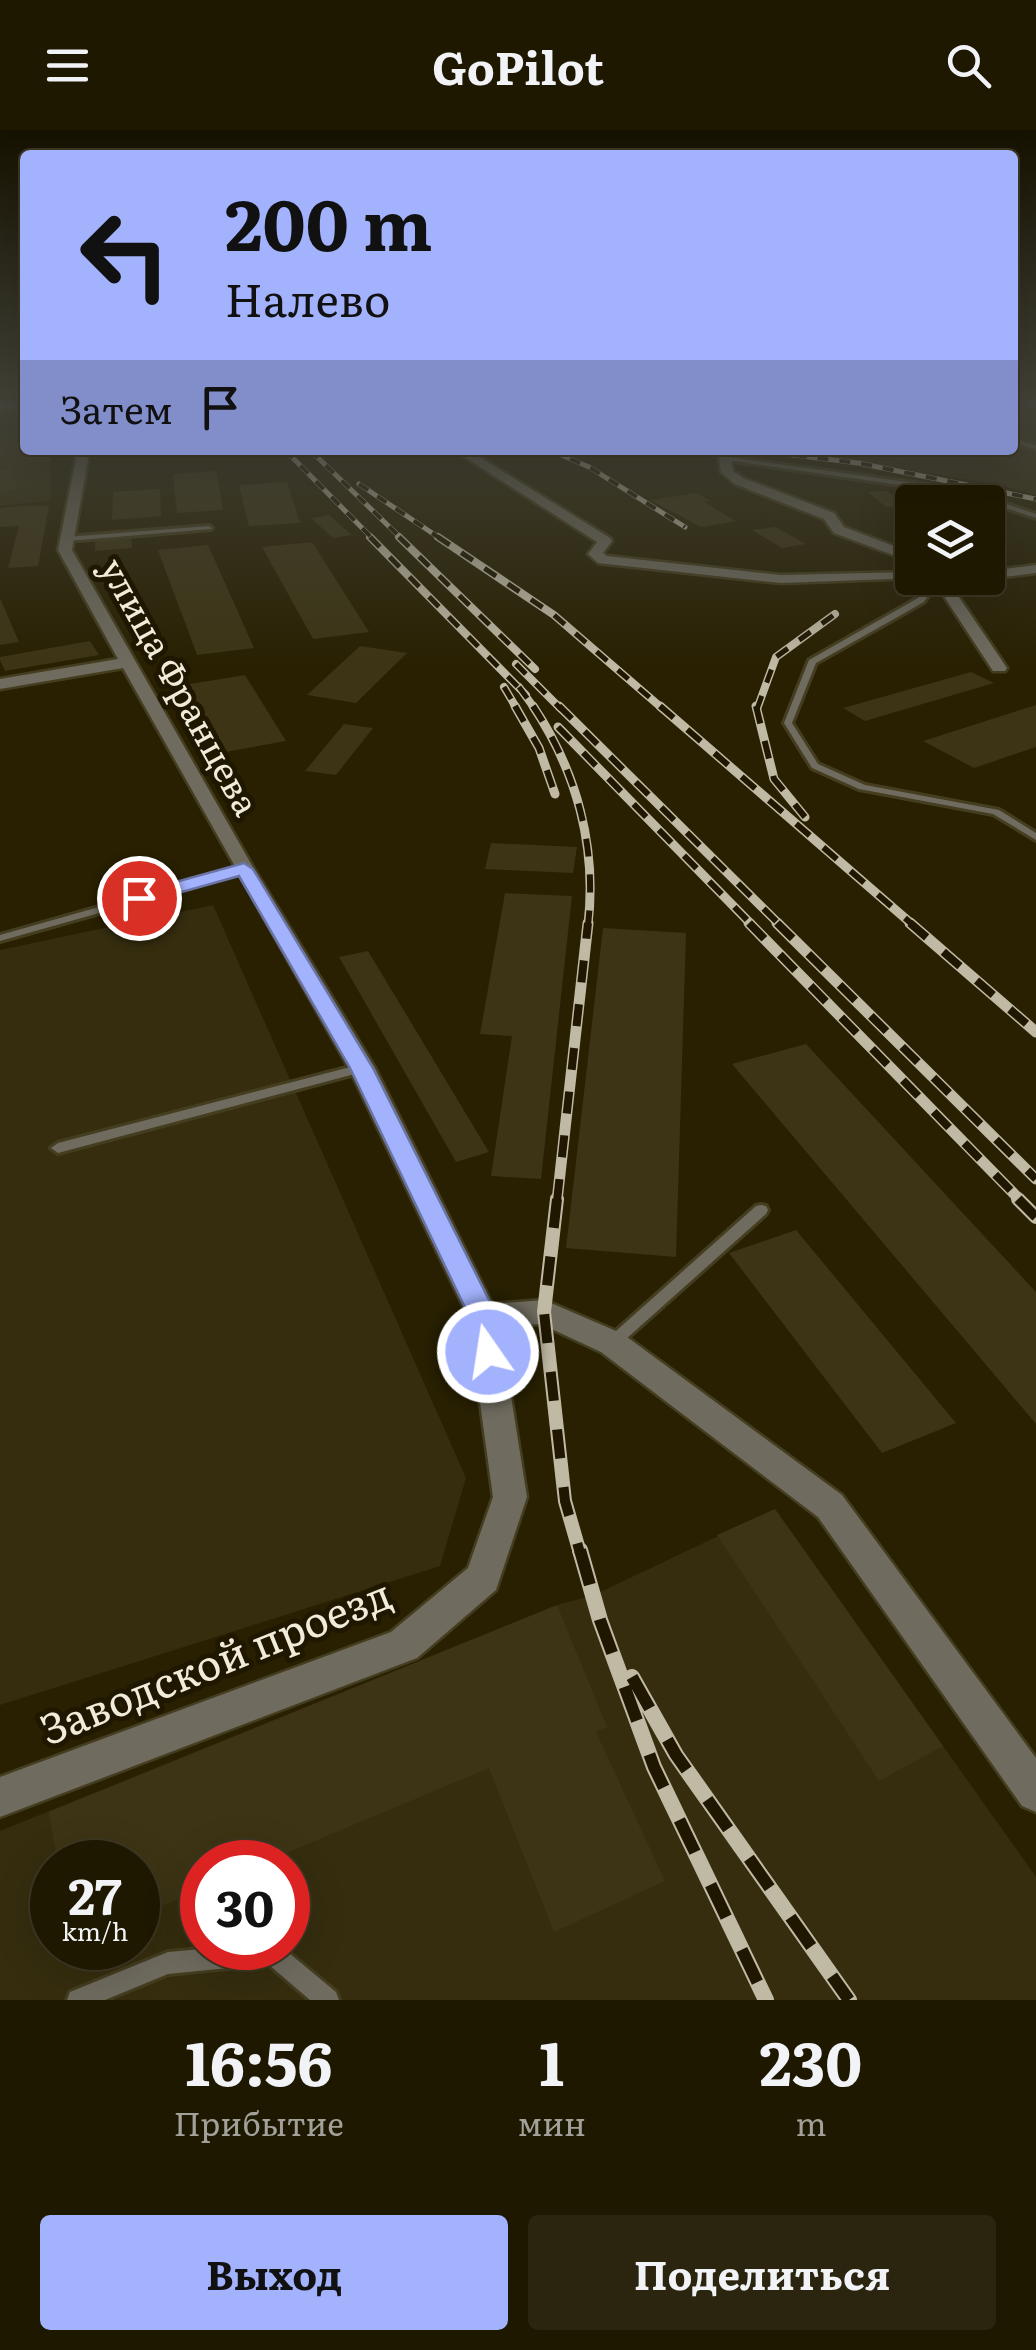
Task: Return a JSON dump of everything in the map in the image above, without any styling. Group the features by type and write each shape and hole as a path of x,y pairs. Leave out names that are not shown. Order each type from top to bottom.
{"street":[{"name":"улица Францева","path":"76,492 64,550 244,869 362,1068 483,1316"},
{"path":"527,492 605,541 595,554 603,560 782,579 895,576"},
{"path":"768,492 829,516 839,530 895,552"},
{"path":"1005,573 1036,569"},
{"path":"950,595 1000,668"},
{"path":"0,684 127,662"},
{"path":"483,1316 544,1312 612,1343 830,1506 1036,1792"},
{"name":"Заводской проезд","path":"0,1797 404,1645 483,1578 510,1497 483,1316"}],"lane":[{"path":"965,492 1036,516"},
{"path":"67,539 209,528"},
{"path":"925,595 812,662 788,723 815,766 862,787 996,812 1036,838"},
{"path":"0,938 244,869"},
{"path":"58,1148 362,1068"},
{"path":"612,1343 761,1210"},
{"path":"78,2000 168,1963 272,1952 328,2000"}],"shaded area":[{"path":"0,492 51,492 51,500 0,506"},
{"path":"213,905 466,1478 440,1566 0,1705 0,950"},
{"path":"775,1509 1036,1877 1036,2000 0,2000 0,1831 557,1605 594,1595"}],"building":[{"path":"113,492 160,492 161,516 112,520"},
{"path":"175,492 220,492 223,510 177,513"},
{"path":"241,492 290,492 300,523 249,526"},
{"path":"868,492 889,492 895,497 895,507 886,507"},
{"path":"697,493 711,501 704,502 736,521 701,527 650,500"},
{"path":"49,506 38,566 8,568 19,526 0,527 0,508"},
{"path":"329,515 352,535 333,538 311,518"},
{"path":"775,527 806,544 782,548 752,530"},
{"path":"131,537 132,548 95,551 95,540"},
{"path":"312,542 369,632 313,639 262,547"},
{"path":"208,545 254,648 197,655 158,550"},
{"path":"0,598 19,642 0,645"},
{"path":"90,641 99,655 5,671 0,660 0,657"},
{"path":"360,646 407,653 356,703 307,695"},
{"path":"971,672 994,683 865,721 843,708"},
{"path":"245,675 286,741 220,753 184,685"},
{"path":"1036,705 1036,747 974,768 923,741"},
{"path":"344,724 373,728 336,775 305,771"},
{"path":"491,843 577,847 573,873 485,869"},
{"path":"505,893 572,896 541,1179 491,1176 512,1036 480,1034"},
{"path":"603,928 686,933 676,1257 566,1248"},
{"path":"368,951 489,1152 456,1162 339,957"},
{"path":"806,1044 1036,1292 1036,1424 732,1064"},
{"path":"796,1230 956,1423 882,1453 729,1253"},
{"path":"775,1509 943,1746 879,1781 717,1535"},
{"path":"557,1605 607,1727 596,1732 665,1881 554,1932 489,1768 310,1843 310,1840 180,1840 180,1898 160,1907 160,1840 53,1840 49,1812"}],"railway":[{"path":"327,492 373,539"},
{"path":"354,492 402,539"},
{"path":"371,492 441,539"},
{"path":"629,492 685,527"},
{"path":"1003,492 1036,499"},
{"path":"370,537 522,690"},
{"path":"399,537 535,669"},
{"path":"438,537 554,615 663,709"},
{"path":"757,709 776,657 835,614"},
{"path":"516,664 561,709"},
{"path":"504,687 517,709"},
{"path":"519,687 522,690"},
{"path":"522,690 526,695"},
{"path":"522,690 534,707"},
{"path":"515,706 539,748 555,794"},
{"path":"559,706 780,925"},
{"path":"660,706 913,925"},
{"path":"756,706 774,779 805,817"},
{"path":"534,707 561,757 580,811 589,867 588,925"},
{"path":"558,727 752,925"},
{"path":"557,1201 588,923"},
{"path":"749,923 1021,1201"},
{"path":"777,923 1036,1179"},
{"path":"910,923 1036,1032"},
{"path":"557,1199 544,1312 565,1501 580,1553"},
{"path":"1018,1199 1036,1217"},
{"path":"580,1550 600,1620 654,1767 766,2000"},
{"path":"632,1677 676,1755 849,2000"}],"route":[{"path":"139,898 244,869 362,1068 483,1316 488,1352"}]}
